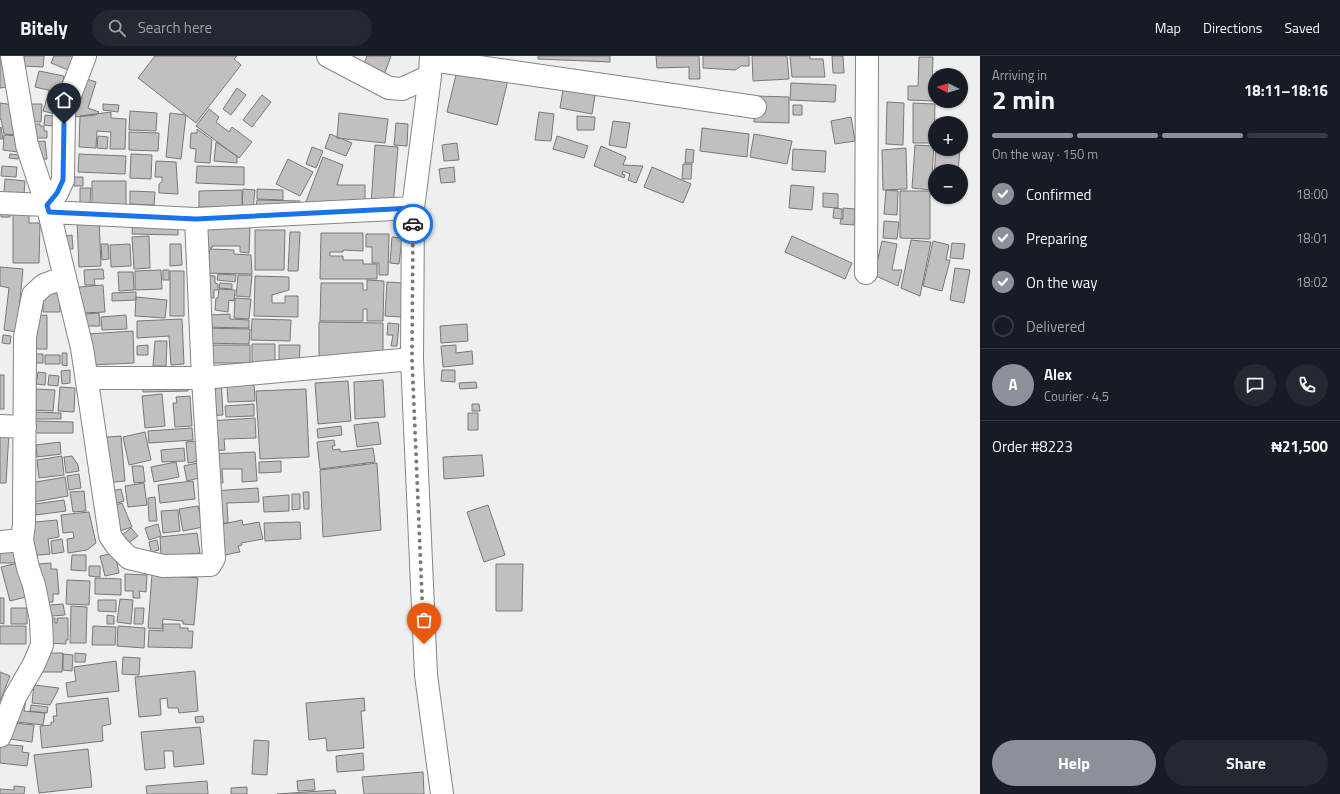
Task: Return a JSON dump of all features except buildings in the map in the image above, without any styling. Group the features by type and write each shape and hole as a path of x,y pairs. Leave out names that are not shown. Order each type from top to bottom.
{"street":[{"path":"12,56 27,145 48,209 82,348 110,536 117,546 129,558 163,566 210,565 214,558 203,378 196,219"},
{"path":"48,209 63,180 64,111 85,56"},
{"path":"328,56 389,88 402,88 430,64 755,107"},
{"path":"866,273 867,56"},
{"path":"430,64 413,208 412,359 426,675 442,794"},
{"path":"0,203 48,209 196,219 413,208"},
{"path":"0,736 16,697 34,664 42,645 41,620 34,585 28,568 22,540 24,524 25,336 33,295 44,285 65,277"},
{"path":"87,378 203,378 412,359"},
{"path":"0,426 24,427"},
{"path":"0,542 22,540"}],"way so far":[{"path":"413,224 412,359 424,644"}],"route":[{"path":"64,124 63,180 57,193 47,205 49,212 196,219 413,208 413,224"}]}
